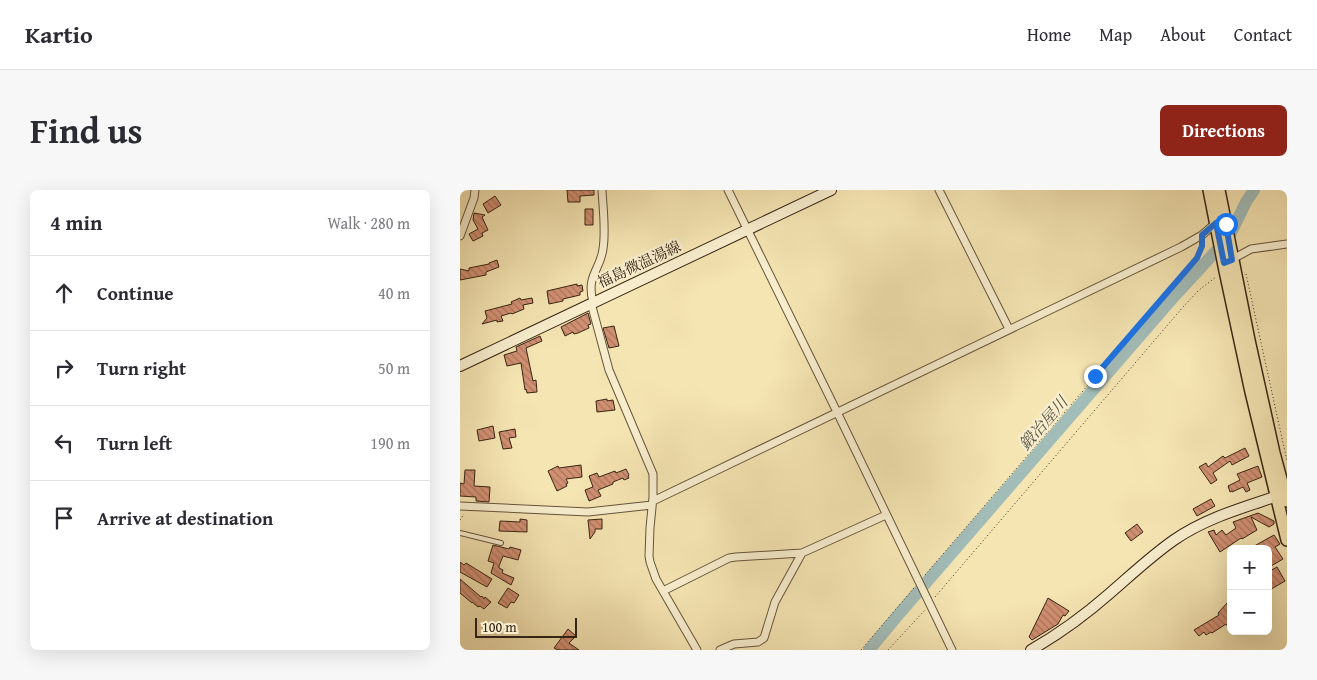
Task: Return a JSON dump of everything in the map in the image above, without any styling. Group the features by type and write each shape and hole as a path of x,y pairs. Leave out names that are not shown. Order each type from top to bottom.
{"main road":[{"name":"福島微温湯線","path":"460,366 831,190"},
{"path":"1209,190 1221,223"},
{"path":"1219,190 1221,223 1227,262 1251,392 1284,496 1287,540"},
{"path":"1032,650 1083,615 1175,539 1197,526 1236,509 1284,496"}],"street":[{"path":"460,236 474,198 475,190"},
{"path":"602,190 603,252 592,277 592,302 609,370 651,469 653,478 649,556 654,574 697,650"},
{"path":"728,190 952,650"},
{"path":"939,190 1009,329"},
{"path":"460,506 588,512 652,503 1181,247 1221,223"},
{"path":"1227,262 1251,249 1287,244"},
{"path":"663,591 733,557 802,554 886,514"},
{"path":"720,650 734,644 758,642 764,638 775,602 802,554"}],"lane":[{"path":"460,533 501,543"}],"path":[{"path":"861,650 1197,258 1202,246 1202,235"},
{"path":"888,650 930,604 1183,308 1227,262"},
{"path":"1245,273 1287,461"}],"building":[{"path":"567,190 594,190 594,195 580,196 580,202 568,202"},
{"path":"495,196 501,205 488,213 483,204"},
{"path":"585,209 593,209 593,225 585,225"},
{"path":"474,213 485,215 482,217 488,230 482,233 483,236 473,241 469,234 478,229 473,220"},
{"path":"497,260 499,267 486,272 486,275 460,280 460,269 469,271 469,268 489,264"},
{"path":"577,284 577,286 582,285 583,291 580,292 580,295 549,304 547,291"},
{"path":"520,298 521,300 532,298 533,303 523,305 524,309 512,314 501,316 503,321 497,322 497,320 482,324 487,318 485,311 512,304 511,302"},
{"path":"588,313 591,324 588,325 589,328 565,336 561,327"},
{"path":"614,326 619,346 609,348 603,328"},
{"path":"540,336 542,341 526,348 533,381 536,380 537,392 527,393 521,363 507,366 504,355 517,351 516,347"},
{"path":"607,399 607,401 613,400 615,410 597,412 596,401"},
{"path":"493,426 495,438 479,441 477,430"},
{"path":"515,429 516,437 509,438 512,448 503,449 499,432"},
{"path":"1245,448 1249,456 1232,465 1230,461 1213,473 1217,480 1211,484 1199,467 1206,463 1208,467 1223,456 1225,458"},
{"path":"581,465 582,477 566,479 567,486 557,491 548,471 558,466 559,468"},
{"path":"1258,466 1262,477 1247,483 1250,490 1246,492 1243,487 1230,492 1228,486 1240,480 1237,474"},
{"path":"626,469 629,478 624,480 623,478 598,490 601,496 589,501 585,490 593,487 589,476 597,473 599,477"},
{"path":"465,470 475,470 474,486 490,487 489,502 476,501 476,497 460,496 460,483 464,484"},
{"path":"1211,499 1215,506 1197,516 1193,509"},
{"path":"1258,513 1274,521 1274,524 1269,527 1251,517 1257,530 1230,545 1227,545 1227,547 1220,552 1208,532 1214,530 1216,535 1222,530 1226,535 1236,528 1233,522"},
{"path":"520,519 527,520 527,532 499,531 500,521 520,522"},
{"path":"602,519 602,529 595,529 590,539 588,520"},
{"path":"1137,524 1143,532 1131,541 1125,533"},
{"path":"1274,535 1280,544 1275,547 1283,559 1272,565 1272,545 1256,545"},
{"path":"493,545 521,550 518,560 503,556 499,566 503,570 502,573 514,578 511,585 491,573 494,563 488,561"},
{"path":"460,562 464,565 466,563 492,579 487,587 460,572"},
{"path":"1277,567 1285,581 1272,589 1272,570"},
{"path":"460,579 481,597 484,599 485,597 491,602 484,609 472,603 460,593"},
{"path":"508,588 519,595 514,603 511,602 507,608 498,603"},
{"path":"1048,598 1069,611 1065,616 1063,615 1058,624 1032,640 1029,637"},
{"path":"1227,603 1227,625 1226,624 1206,635 1204,632 1199,636 1194,630 1219,615 1218,613"},
{"path":"568,629 576,636 569,643 579,650 558,650 554,648"}],"waterway":[{"name":"鍛冶屋川","path":"869,650 1171,300 1229,237 1254,190"}],"route":[{"path":"1095,376 1197,258 1202,246 1202,235 1216,223 1224,263 1232,260 1226,224"}]}
